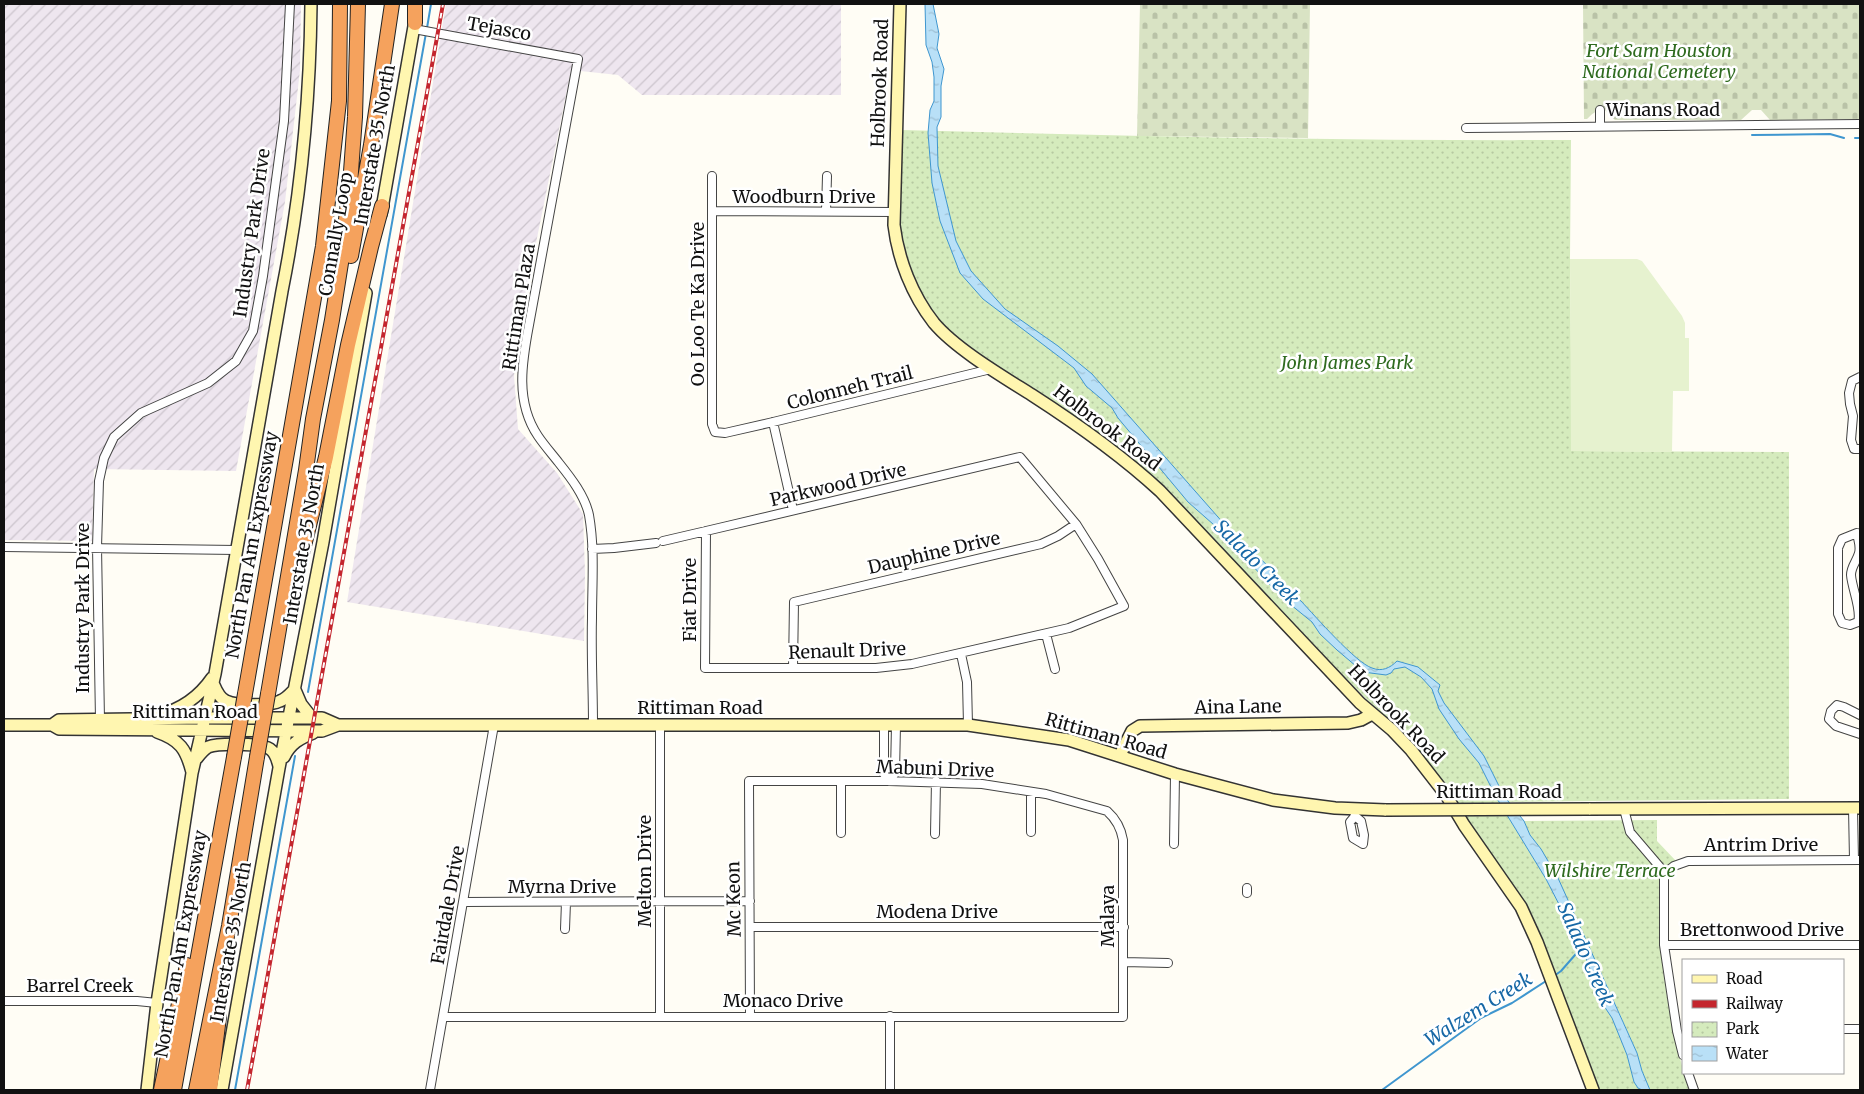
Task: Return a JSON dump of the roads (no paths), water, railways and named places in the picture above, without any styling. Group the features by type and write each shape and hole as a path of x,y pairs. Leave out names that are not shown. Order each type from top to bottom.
{"highway":[{"name":"Connally Loop","path":"327,204 331,4"},
{"name":"North Pan Am Expressway","path":"174,1090 299,387 322,246 339,101 340,4"},
{"path":"196,1090 229,926 313,419 332,320 346,226 355,117 358,4"},
{"name":"Connally Loop","path":"306,470 332,357 371,145 392,4"},
{"path":"417,4 420,28"},
{"path":"268,694 283,650 297,573 326,457 348,345 382,206"},
{"path":"161,1090 175,1014 194,932 208,896"},
{"path":"210,1090 229,926"}],"main road":[{"path":"147,1090 157,1003 192,773 214,679 282,291 294,234 301,180 309,81 311,4"},
{"name":"Holbrook Road","path":"900,4 894,225 896,240 904,267 919,299 933,322 945,334 991,369 1086,431 1131,464 1160,490 1238,575 1372,714 1392,730 1411,750 1446,795 1464,825 1521,907 1593,1090"},
{"name":"Interstate 35 North","path":"222,1090 279,768 323,542 382,206 420,28"},
{"path":"214,679 218,695 226,701 233,703 273,704 287,697 295,689 301,704 312,718"},
{"path":"144,719 181,708 214,679"},
{"name":"Aina Lane","path":"1120,755 1132,731 1140,726 1348,723 1361,720 1372,714"},
{"name":"Rittiman Road","path":"4,725 52,725 60,720 322,718 338,725"},
{"name":"Rittiman Road","path":"52,725 59,730 322,731 338,725 968,725 1069,740 1175,774 1273,800 1354,813 1386,810 1857,808"},
{"path":"151,730 168,736 183,748 188,756 192,773"},
{"path":"279,768 290,746 300,738 322,731"},
{"path":"196,758 202,751 215,745 263,746 276,755 279,768"}],"street":[{"name":"Industry Park Drive","path":"100,720 97,547 99,481 104,458 114,436 141,414 208,383 236,361 252,331 263,276 284,121 290,4"},
{"name":"Tejasco","path":"420,28 578,59"},
{"name":"Rittiman Plaza","path":"578,59 522,362 521,380 526,407 537,435 568,474 586,505 592,535 593,725"},
{"path":"1600,110 1600,126"},
{"name":"Winans Road","path":"1466,128 1860,124"},
{"name":"Oo Loo Te Ka Drive","path":"712,176 712,424 715,432"},
{"path":"826,211 827,176"},
{"name":"Woodburn Drive","path":"713,211 895,212"},
{"name":"Colonneh Trail","path":"715,432 725,433 991,369"},
{"path":"1860,377 1852,381 1849,393 1853,416 1851,440 1854,449 1860,450"},
{"path":"773,422 794,510"},
{"name":"Parkwood Drive","path":"592,549 659,542 1020,457 1076,524"},
{"name":"Dauphine Drive","path":"794,668 794,602 1041,544 1076,524"},
{"name":"Renault Drive","path":"705,668 876,668 912,664 1084,624 1124,606 1076,524"},
{"name":"Fiat Drive","path":"705,668 706,531"},
{"path":"1859,533 1860,550 1851,572 1860,615 1858,622 1850,625 1842,622 1838,614 1838,548 1842,539 1859,533"},
{"path":"4,547 237,550"},
{"path":"1046,634 1055,669"},
{"path":"961,654 967,682 968,725"},
{"path":"1860,715 1837,705 1831,711 1829,719 1836,726 1860,734"},
{"name":"Fairdale Drive","path":"430,1090 494,725"},
{"path":"890,725 895,773 889,781 884,774 890,725"},
{"name":"Melton Drive","path":"660,726 660,1017"},
{"path":"1174,844 1175,774"},
{"name":"Mabuni Drive","path":"749,781 936,781 982,784 1046,794 1107,811 1114,817"},
{"name":"Mc Keon","path":"749,781 750,1016"},
{"path":"935,834 936,781"},
{"path":"841,782 841,833"},
{"path":"1031,792 1031,832"},
{"path":"1857,808 1857,860"},
{"path":"1624,809 1630,832 1666,873 1664,878 1664,945 1682,1047"},
{"name":"Malaya","path":"1114,817 1121,830 1123,840 1123,1017"},
{"name":"Antrim Drive","path":"1666,873 1674,866 1688,861 1857,860"},
{"name":"Myrna Drive","path":"464,902 750,901"},
{"path":"565,928 566,902"},
{"name":"Modena Drive","path":"750,927 1124,927"},
{"name":"Brettonwood Drive","path":"1664,945 1860,945"},
{"path":"1123,962 1168,963"},
{"name":"Barrel Creek","path":"4,1001 136,1001 157,1003"},
{"path":"890,1016 890,1090"},
{"name":"Monaco Drive","path":"444,1017 1123,1017"},
{"path":"1844,1029 1860,1029"},
{"path":"1688,1074 1694,1090"}],"water":[{"name":"Salado Creek","path":"925,4 933,4 939,34 937,48 944,69 941,86 941,117 937,127 938,166 956,241 971,271 1005,309 1058,346 1092,374 1225,525 1270,568 1291,594 1301,601 1356,658 1379,670 1392,666 1397,661 1418,667 1440,685 1438,691 1444,703 1484,756 1504,796 1524,821 1530,835 1541,849 1558,878 1637,1053 1650,1090 1638,1088 1634,1082 1627,1055 1612,1018 1604,1006 1584,953 1546,879 1496,797 1479,763 1459,739 1439,709 1432,689 1421,677 1405,667 1394,669 1386,675 1363,672 1337,650 1320,634 1312,622 1280,596 1222,532 1188,502 1118,418 1112,408 1086,386 1074,368 983,299 960,273 940,221 932,183 928,133 930,110 934,101 934,77 932,62 926,45"}],"waterway":[{"path":"427,28 431,4"},
{"path":"308,692 426,33"},
{"path":"1752,135 1830,134 1844,138"},
{"path":"1855,138 1860,138"},
{"path":"235,1090 295,756"},
{"name":"Walzem Creek","path":"1554,976 1561,971 1582,947"},
{"name":"Walzem Creek","path":"1382,1090 1481,1018 1512,1003 1546,981"}],"railway":[{"path":"247,1090 443,4"}],"park label":[{"name":"Fort Sam Houston National Cemetery","path":"1659,61"},
{"name":"John James Park","path":"1347,363"},
{"name":"Wilshire Terrace","path":"1610,871"}]}
